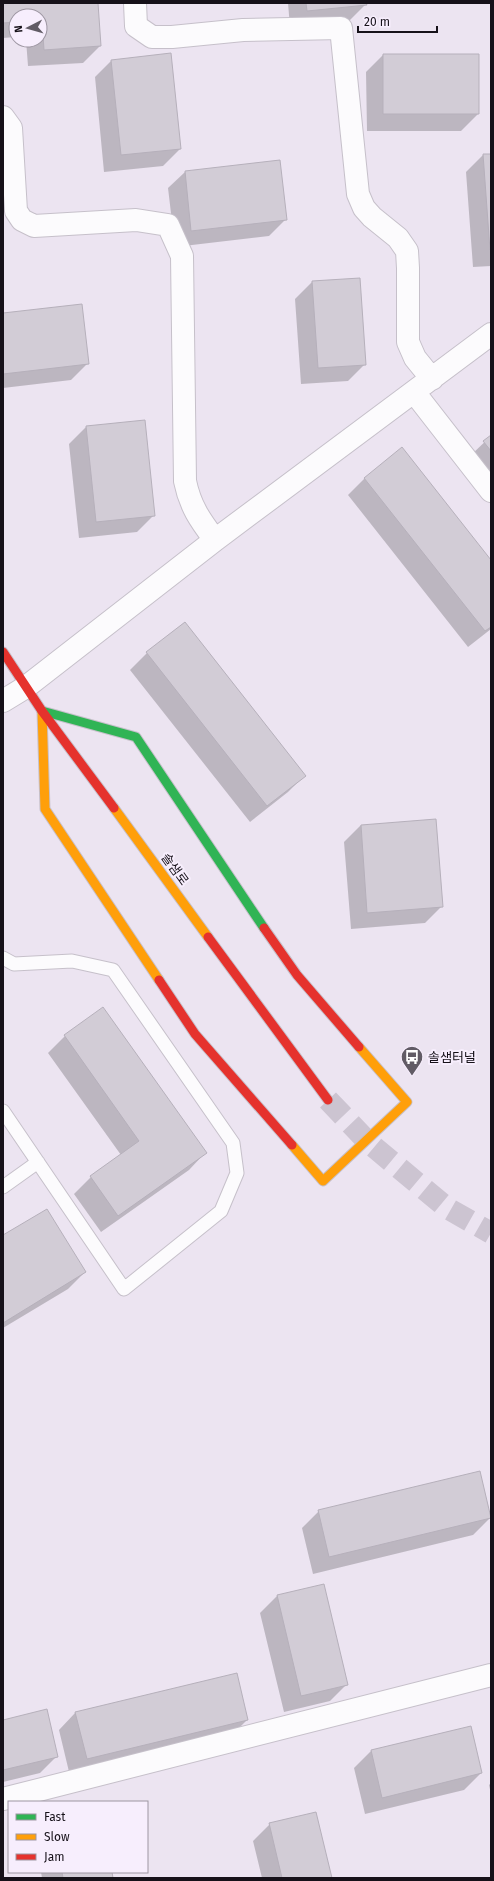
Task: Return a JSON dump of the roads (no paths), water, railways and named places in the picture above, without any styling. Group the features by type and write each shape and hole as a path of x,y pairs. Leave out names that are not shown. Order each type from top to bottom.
{"street":[{"path":"135,3 136,26 152,37 172,37 243,30 341,28 358,194 364,208 372,217 398,238 407,251 408,342 415,358 432,379"},
{"path":"3,117 11,128 16,211 22,220 34,226 136,220 168,224 182,256 185,481 188,497 194,512 214,540"},
{"path":"3,701 26,687 214,540 491,334"},
{"path":"414,392 491,491"},
{"name":"솔샘로","path":"3,652 42,711 328,1100"},
{"path":"42,711 136,737 237,890 297,975 407,1102 323,1181 195,1034 45,809 42,711"},
{"path":"3,1799 491,1675"}],"lane":[{"path":"3,958 14,964 72,961 113,970 233,1143 237,1173 221,1211 124,1289 3,1111"},
{"path":"3,1187 38,1162"}],"tunnel":[{"path":"328,1100 368,1142 447,1208 491,1233"}],"place":[{"name":"솔샘터널","path":"412,1076"}]}
